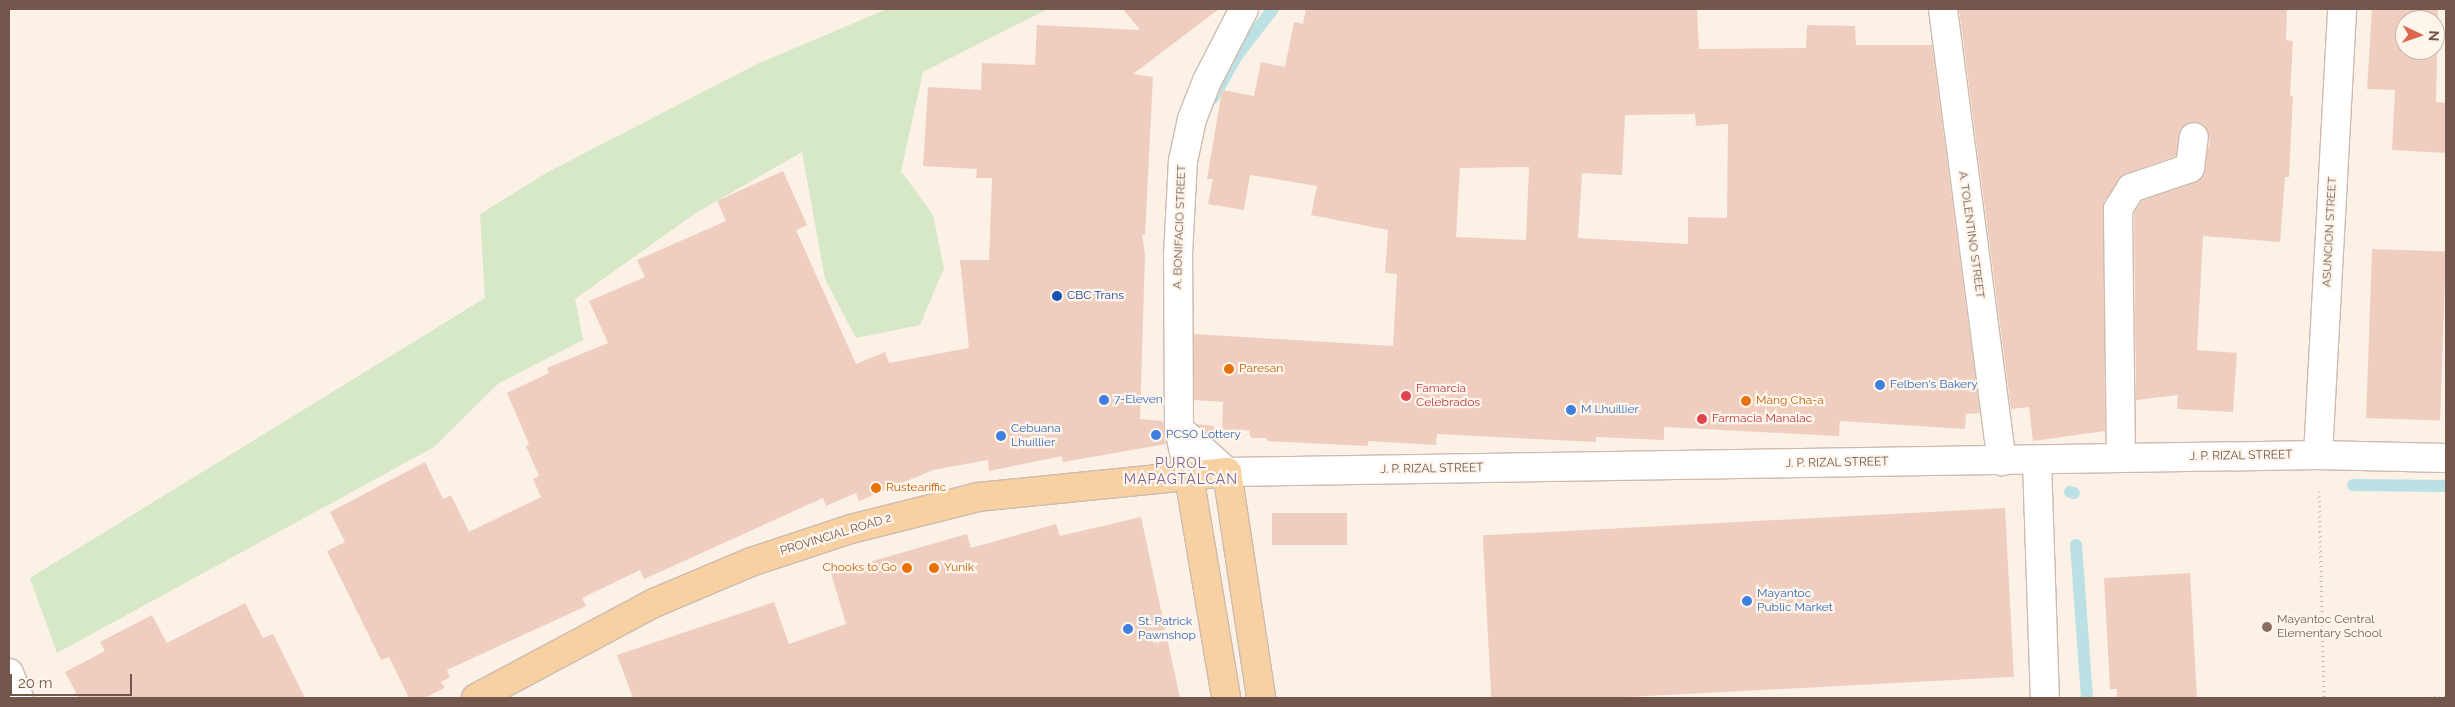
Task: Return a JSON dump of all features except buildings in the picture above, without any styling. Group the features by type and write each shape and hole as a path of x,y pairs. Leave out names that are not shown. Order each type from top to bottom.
{"main road":[{"name":"PROVINCIAL ROAD 2","path":"476,698 654,603 797,546 892,517 978,497 1227,472"},
{"path":"1227,472 1261,698"},
{"path":"1189,476 1226,698"}],"street":[{"name":"A. BONIFACIO STREET","path":"1189,476 1179,429 1178,255 1183,161 1192,119 1207,81 1244,9"},
{"name":"A. TOLENTINO STREET","path":"1943,9 2002,461"},
{"name":"ASUNCION STREET","path":"2318,455 2342,9"},
{"path":"2121,458 2118,209 2131,188 2190,168 2194,137"},
{"path":"1179,429 1227,472"},
{"name":"J. P. RIZAL STREET","path":"1227,472 2037,461 2318,455 2446,458"},
{"path":"2037,461 2045,698"}],"path":[{"path":"2318,455 2324,698"},
{"path":"2419,698 2446,697"}],"green space":[{"path":"887,9 1048,9 923,72 901,171 933,215 944,268 920,325 856,338 825,279 802,152 696,213 575,299 583,340 499,383 434,447 57,653 30,578 485,298 480,214 548,172 757,64"}],"waterway":[{"path":"1213,98 1238,54 1273,9"},
{"path":"2353,485 2446,486"},
{"path":"2070,492 2074,493"},
{"path":"2076,545 2087,698"}],"place":[{"name":"CBC Trans","path":"1057,296"},
{"name":"Paresan","path":"1229,369"},
{"name":"Felben's Bakery","path":"1880,385"},
{"name":"Famarcia Celebrados","path":"1406,396"},
{"name":"7-Eleven","path":"1104,400"},
{"name":"Mang Cha-a","path":"1746,401"},
{"name":"M Lhuillier","path":"1571,410"},
{"name":"Farmacia Manalac","path":"1702,419"},
{"name":"PCSO Lottery","path":"1156,435"},
{"name":"Cebuana Lhuillier","path":"1001,436"},
{"name":"Rusteariffic","path":"876,488"},
{"name":"Chooks to Go","path":"907,568"},
{"name":"Yunik","path":"934,568"},
{"name":"Mayantoc Public Market","path":"1747,601"},
{"name":"Mayantoc Central Elementary School","path":"2267,627"},
{"name":"St. Patrick Pawnshop","path":"1128,629"}],"district":[{"name":"PUROL MAPAGTALCAN","path":"1181,472"}]}
